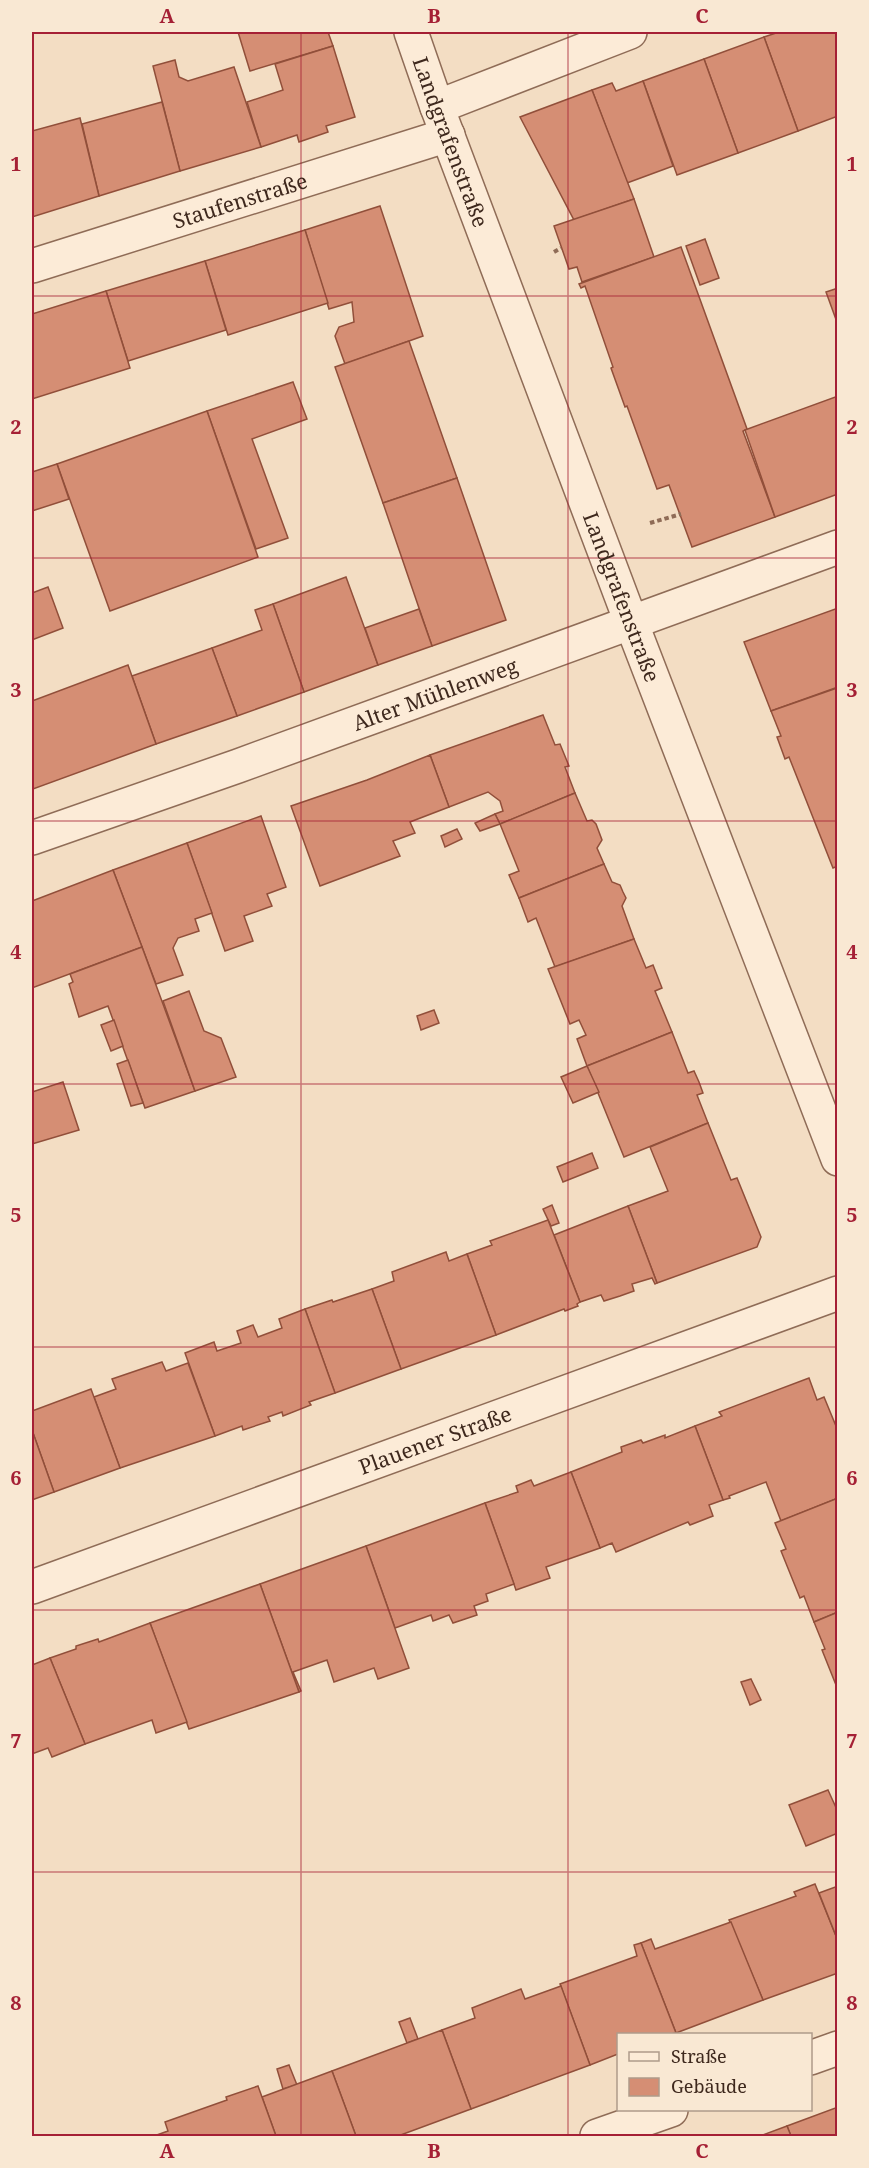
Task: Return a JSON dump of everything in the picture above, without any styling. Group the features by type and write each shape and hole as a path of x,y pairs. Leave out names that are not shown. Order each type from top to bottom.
{"street":[{"name":"Landgrafenstraße","path":"411,32 631,622 837,1160"},
{"name":"Staufenstraße","path":"32,266 443,121 630,32"},
{"name":"Alter Mühlenweg","path":"32,838 238,766 837,547"},
{"name":"Plauener Straße","path":"32,1587 837,1293"},
{"path":"812,2057 837,2048"},
{"path":"597,2136 666,2111"}],"path":[{"path":"554,252 561,248"},
{"path":"650,523 681,514"}],"building":[{"path":"238,32 328,32 333,46 250,71"},
{"path":"779,32 838,32 838,116 798,131 764,37"},
{"path":"764,37 798,131 738,153 704,59"},
{"path":"333,46 355,117 326,126 328,132 299,142 297,135 261,147 247,102 283,90 275,64"},
{"path":"704,59 738,153 677,175 643,81"},
{"path":"175,60 179,77 188,81 234,67 261,147 180,171 153,66"},
{"path":"643,81 673,166 627,183 592,90 612,83 616,91"},
{"path":"592,90 634,199 574,220 520,117"},
{"path":"162,102 180,171 99,196 82,124"},
{"path":"80,118 99,196 32,217 32,131"},
{"path":"634,199 654,257 582,282 577,267 569,269 554,226"},
{"path":"380,206 423,336 345,364 335,336 339,327 354,322 352,302 329,309 305,230"},
{"path":"305,230 328,303 228,335 205,261"},
{"path":"705,239 719,278 700,285 686,246"},
{"path":"681,247 747,429 743,431 775,517 692,547 669,485 657,489 611,368 613,367 585,286 581,288 579,284"},
{"path":"205,261 226,330 128,361 106,291"},
{"path":"838,288 838,325 826,292"},
{"path":"106,291 130,368 32,399 32,314"},
{"path":"409,341 457,478 383,503 335,367"},
{"path":"293,382 307,419 252,439 288,538 256,549 207,411"},
{"path":"838,396 838,494 775,517 745,430"},
{"path":"207,411 258,557 110,611 57,464"},
{"path":"57,464 69,499 32,511 32,472"},
{"path":"457,478 506,620 432,646 383,503"},
{"path":"346,577 378,665 304,692 273,604"},
{"path":"48,587 63,628 32,640 32,593"},
{"path":"273,604 304,692 237,716 212,648 262,630 255,610"},
{"path":"838,608 838,687 771,711 744,642"},
{"path":"419,609 432,646 378,665 365,628"},
{"path":"212,648 237,716 156,744 132,676"},
{"path":"128,665 156,744 33,789 32,701"},
{"path":"837,688 838,866 833,868 789,757 785,759 777,737 781,736 771,711"},
{"path":"543,715 555,745 560,744 569,766 565,767 575,793 500,824 495,814 503,811 500,801 488,792 449,807 430,755"},
{"path":"430,755 449,807 410,822 415,833 393,841 400,856 320,886 291,806"},
{"path":"575,793 587,821 592,820 596,824 602,840 597,848 604,864 519,898 509,875 519,871 500,824"},
{"path":"495,814 500,824 480,831 475,823"},
{"path":"261,816 286,887 267,894 272,906 244,916 253,941 225,951 187,843"},
{"path":"457,829 462,839 445,847 441,836"},
{"path":"187,843 212,913 195,919 199,931 178,938 173,948 183,975 156,984 113,870"},
{"path":"604,864 612,882 620,885 626,898 622,906 634,939 555,967 536,918 528,922 519,898"},
{"path":"113,870 142,947 32,988 32,901"},
{"path":"634,939 646,968 653,965 662,988 655,991 672,1032 587,1066 577,1039 586,1035 579,1020 570,1024 548,969"},
{"path":"142,947 195,1091 145,1108 108,1006 79,1017 69,984 73,982 70,974"},
{"path":"189,991 204,1031 221,1038 236,1077 195,1091 163,1001"},
{"path":"434,1010 439,1023 421,1030 417,1016"},
{"path":"114,1020 123,1046 111,1051 101,1025"},
{"path":"672,1032 688,1073 694,1071 699,1082 703,1093 697,1095 708,1123 624,1157 587,1066"},
{"path":"128,1060 143,1103 131,1106 117,1064"},
{"path":"587,1066 599,1092 573,1103 561,1077"},
{"path":"63,1082 79,1130 32,1144 32,1092"},
{"path":"708,1123 731,1180 737,1178 761,1237 757,1247 657,1283 628,1206 668,1191 650,1147"},
{"path":"592,1153 598,1168 563,1182 557,1167"},
{"path":"552,1205 559,1223 551,1226 543,1209"},
{"path":"628,1206 657,1283 655,1284 652,1278 632,1284 634,1291 620,1296 604,1301 601,1295 580,1302 554,1235"},
{"path":"548,1220 580,1302 578,1306 565,1311 564,1309 496,1335 467,1254 492,1245 490,1241"},
{"path":"446,1252 449,1261 467,1254 496,1335 401,1369 372,1289 394,1281 392,1272"},
{"path":"372,1289 401,1369 335,1393 305,1309"},
{"path":"305,1309 335,1393 309,1402 311,1405 283,1416 282,1412 268,1417 270,1421 243,1430 242,1426 215,1436 185,1353 214,1342 217,1351 241,1343 237,1331 253,1325 258,1337 282,1328 279,1319"},
{"path":"162,1362 166,1371 188,1363 215,1436 120,1468 94,1397 116,1389 112,1379"},
{"path":"809,1378 817,1400 824,1397 838,1431 838,1498 781,1521 766,1482 723,1500 695,1426 722,1416 719,1412"},
{"path":"91,1389 120,1468 54,1492 32,1430 32,1411"},
{"path":"695,1426 723,1500 709,1505 713,1516 690,1525 688,1522 616,1552 612,1543 600,1548 571,1472 622,1452 621,1447 641,1440 643,1443 665,1435 665,1438"},
{"path":"32,1430 54,1492 32,1500"},
{"path":"571,1472 600,1548 546,1567 550,1578 516,1590 485,1503 518,1492 516,1486 531,1480 534,1486"},
{"path":"838,1498 838,1612 814,1622 804,1596 800,1598 781,1551 786,1549 775,1523"},
{"path":"485,1503 514,1584 486,1594 488,1601 474,1606 477,1615 453,1623 449,1615 433,1621 431,1615 395,1628 366,1546"},
{"path":"366,1546 409,1668 378,1679 374,1668 334,1682 327,1660 293,1672 301,1691 299,1692 260,1584"},
{"path":"260,1584 299,1692 189,1729 150,1623"},
{"path":"838,1612 838,1690 814,1622"},
{"path":"150,1623 187,1722 156,1733 152,1720 85,1744 50,1658 76,1649 76,1646 98,1639 99,1642"},
{"path":"50,1658 85,1744 52,1757 48,1748 32,1754 32,1665"},
{"path":"751,1679 761,1700 750,1705 741,1682"},
{"path":"828,1790 838,1812 838,1833 806,1846 789,1805"},
{"path":"815,1884 838,1941 838,1973 763,2000 729,1920 796,1896 794,1892"},
{"path":"838,1886 838,1941 819,1893"},
{"path":"731,1922 763,2000 676,2033 641,1943 651,1939 655,1949"},
{"path":"641,1943 676,2033 617,2033 617,2054 590,2065 560,1984 637,1956 634,1945"},
{"path":"561,1986 590,2065 471,2109 442,2030 475,2018 472,2008 521,1989 525,1999"},
{"path":"410,2018 418,2039 407,2043 399,2022"},
{"path":"442,2030 471,2109 398,2136 356,2136 332,2071"},
{"path":"289,2065 297,2085 283,2089 277,2069"},
{"path":"332,2071 356,2136 276,2136 262,2097"},
{"path":"258,2086 276,2136 154,2136 168,2131 165,2122 227,2100 226,2097"},
{"path":"838,2107 838,2136 791,2136 787,2126"},
{"path":"787,2126 791,2136 760,2136"}]}
